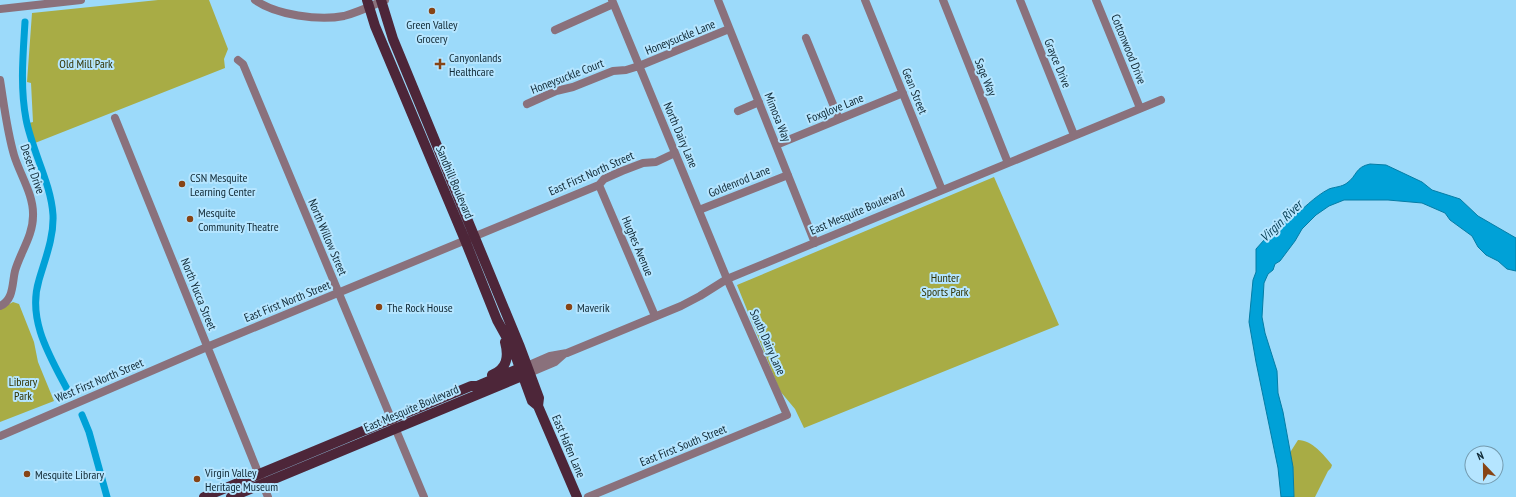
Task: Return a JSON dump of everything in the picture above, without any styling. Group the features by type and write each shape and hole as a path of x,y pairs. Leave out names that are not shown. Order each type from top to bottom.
{"main road":[{"name":"Sandhill Boulevard","path":"382,0 390,32 438,148 497,320 524,371"},
{"name":"Sandhill Boulevard","path":"368,4 375,26 409,106 469,238 524,371"},
{"path":"409,106 415,112 429,146 438,148"},
{"path":"471,386 476,382 496,373 503,368 506,362 507,349 497,320"},
{"name":"East Mesquite Boulevard","path":"393,424 471,386 477,386 524,371"},
{"name":"East Mesquite Boulevard","path":"260,479 524,371"},
{"name":"East Hafen Lane","path":"524,371 539,398 538,406 577,497"},
{"path":"204,497 260,479"},
{"path":"231,497 260,479"}],"street":[{"path":"0,9 81,0"},
{"path":"254,0 270,8 287,13 322,17 343,16 368,4 382,0"},
{"name":"Mimosa Way","path":"718,0 815,243"},
{"name":"Gean Street","path":"865,0 942,190"},
{"name":"Sage Way","path":"943,0 1008,163"},
{"name":"Grayce Drive","path":"1020,0 1074,136"},
{"name":"Cottonwood Drive","path":"1096,0 1140,108"},
{"path":"555,30 612,2"},
{"name":"North Dairy Lane","path":"612,2 727,279"},
{"name":"Honeysuckle Lane","path":"639,66 730,29"},
{"path":"806,38 839,120"},
{"name":"North Willow Street","path":"238,60 243,64 424,497"},
{"name":"Honeysuckle Court","path":"527,104 556,91 573,88 613,71 626,70 639,66"},
{"name":"Desert Drive","path":"0,80 9,138 31,200 34,216 32,229 15,271 12,291 9,299 0,306"},
{"name":"Foxglove Lane","path":"776,145 903,93"},
{"name":"East Mesquite Boulevard","path":"524,371 550,356 567,353 694,300 727,279 1161,100"},
{"path":"738,111 759,102"},
{"name":"North Yucca Street","path":"115,118 268,497"},
{"name":"East First North Street","path":"207,347 600,185 604,179 622,171 643,163 656,162 675,154"},
{"name":"Goldenrod Lane","path":"699,210 788,174"},
{"name":"Hughes Avenue","path":"600,185 654,316"},
{"name":"South Dairy Lane","path":"727,279 787,414"},
{"name":"West First North Street","path":"0,436 207,347"},
{"name":"East First South Street","path":"588,497 787,414"}],"green space":[{"name":"Old Mill Park","path":"158,0 209,0 228,49 224,59 225,68 35,143 29,123 33,122 31,83 27,82 32,13"},
{"name":"Hunter Sports Park","path":"994,177 1059,325 804,428 795,409 780,391 737,285"},
{"name":"Library Park","path":"13,302 19,304 34,342 38,362 54,401 0,422 0,309"},
{"path":"1298,440 1308,442 1313,445 1332,465 1315,497 1294,497 1293,467 1290,457 1291,451"}],"water":[{"path":"1370,164 1386,165 1422,182 1432,190 1460,199 1478,216 1516,238 1516,271 1507,269 1498,261 1486,255 1478,247 1472,236 1450,220 1445,213 1422,203 1388,200 1344,200 1329,206 1316,215 1302,229 1280,261 1275,264 1273,270 1268,274 1264,283 1262,317 1265,333 1277,371 1278,393 1293,467 1294,497 1281,497 1278,468 1249,322 1253,280 1256,272 1256,249 1285,221 1290,220 1319,195 1329,189 1345,184 1361,167"}],"waterway":[{"path":"25,22 22,71 24,107 32,143 49,191 53,215 51,240 36,294 36,309 38,323 47,350 67,389"},
{"path":"82,415 89,432 107,497"}],"place":[{"name":"Green Valley Grocery","path":"432,11"},
{"name":"Canyonlands Healthcare","path":"440,64"},
{"name":"CSN Mesquite Learning Center","path":"182,184"},
{"name":"Mesquite Community Theatre","path":"190,219"},
{"name":"The Rock House","path":"379,307"},
{"name":"Maverik","path":"569,307"},
{"name":"Mesquite Library","path":"27,474"},
{"name":"Virgin Valley Heritage Museum","path":"197,479"}],"water label":[{"name":"Virgin River","path":"1281,221"}]}
